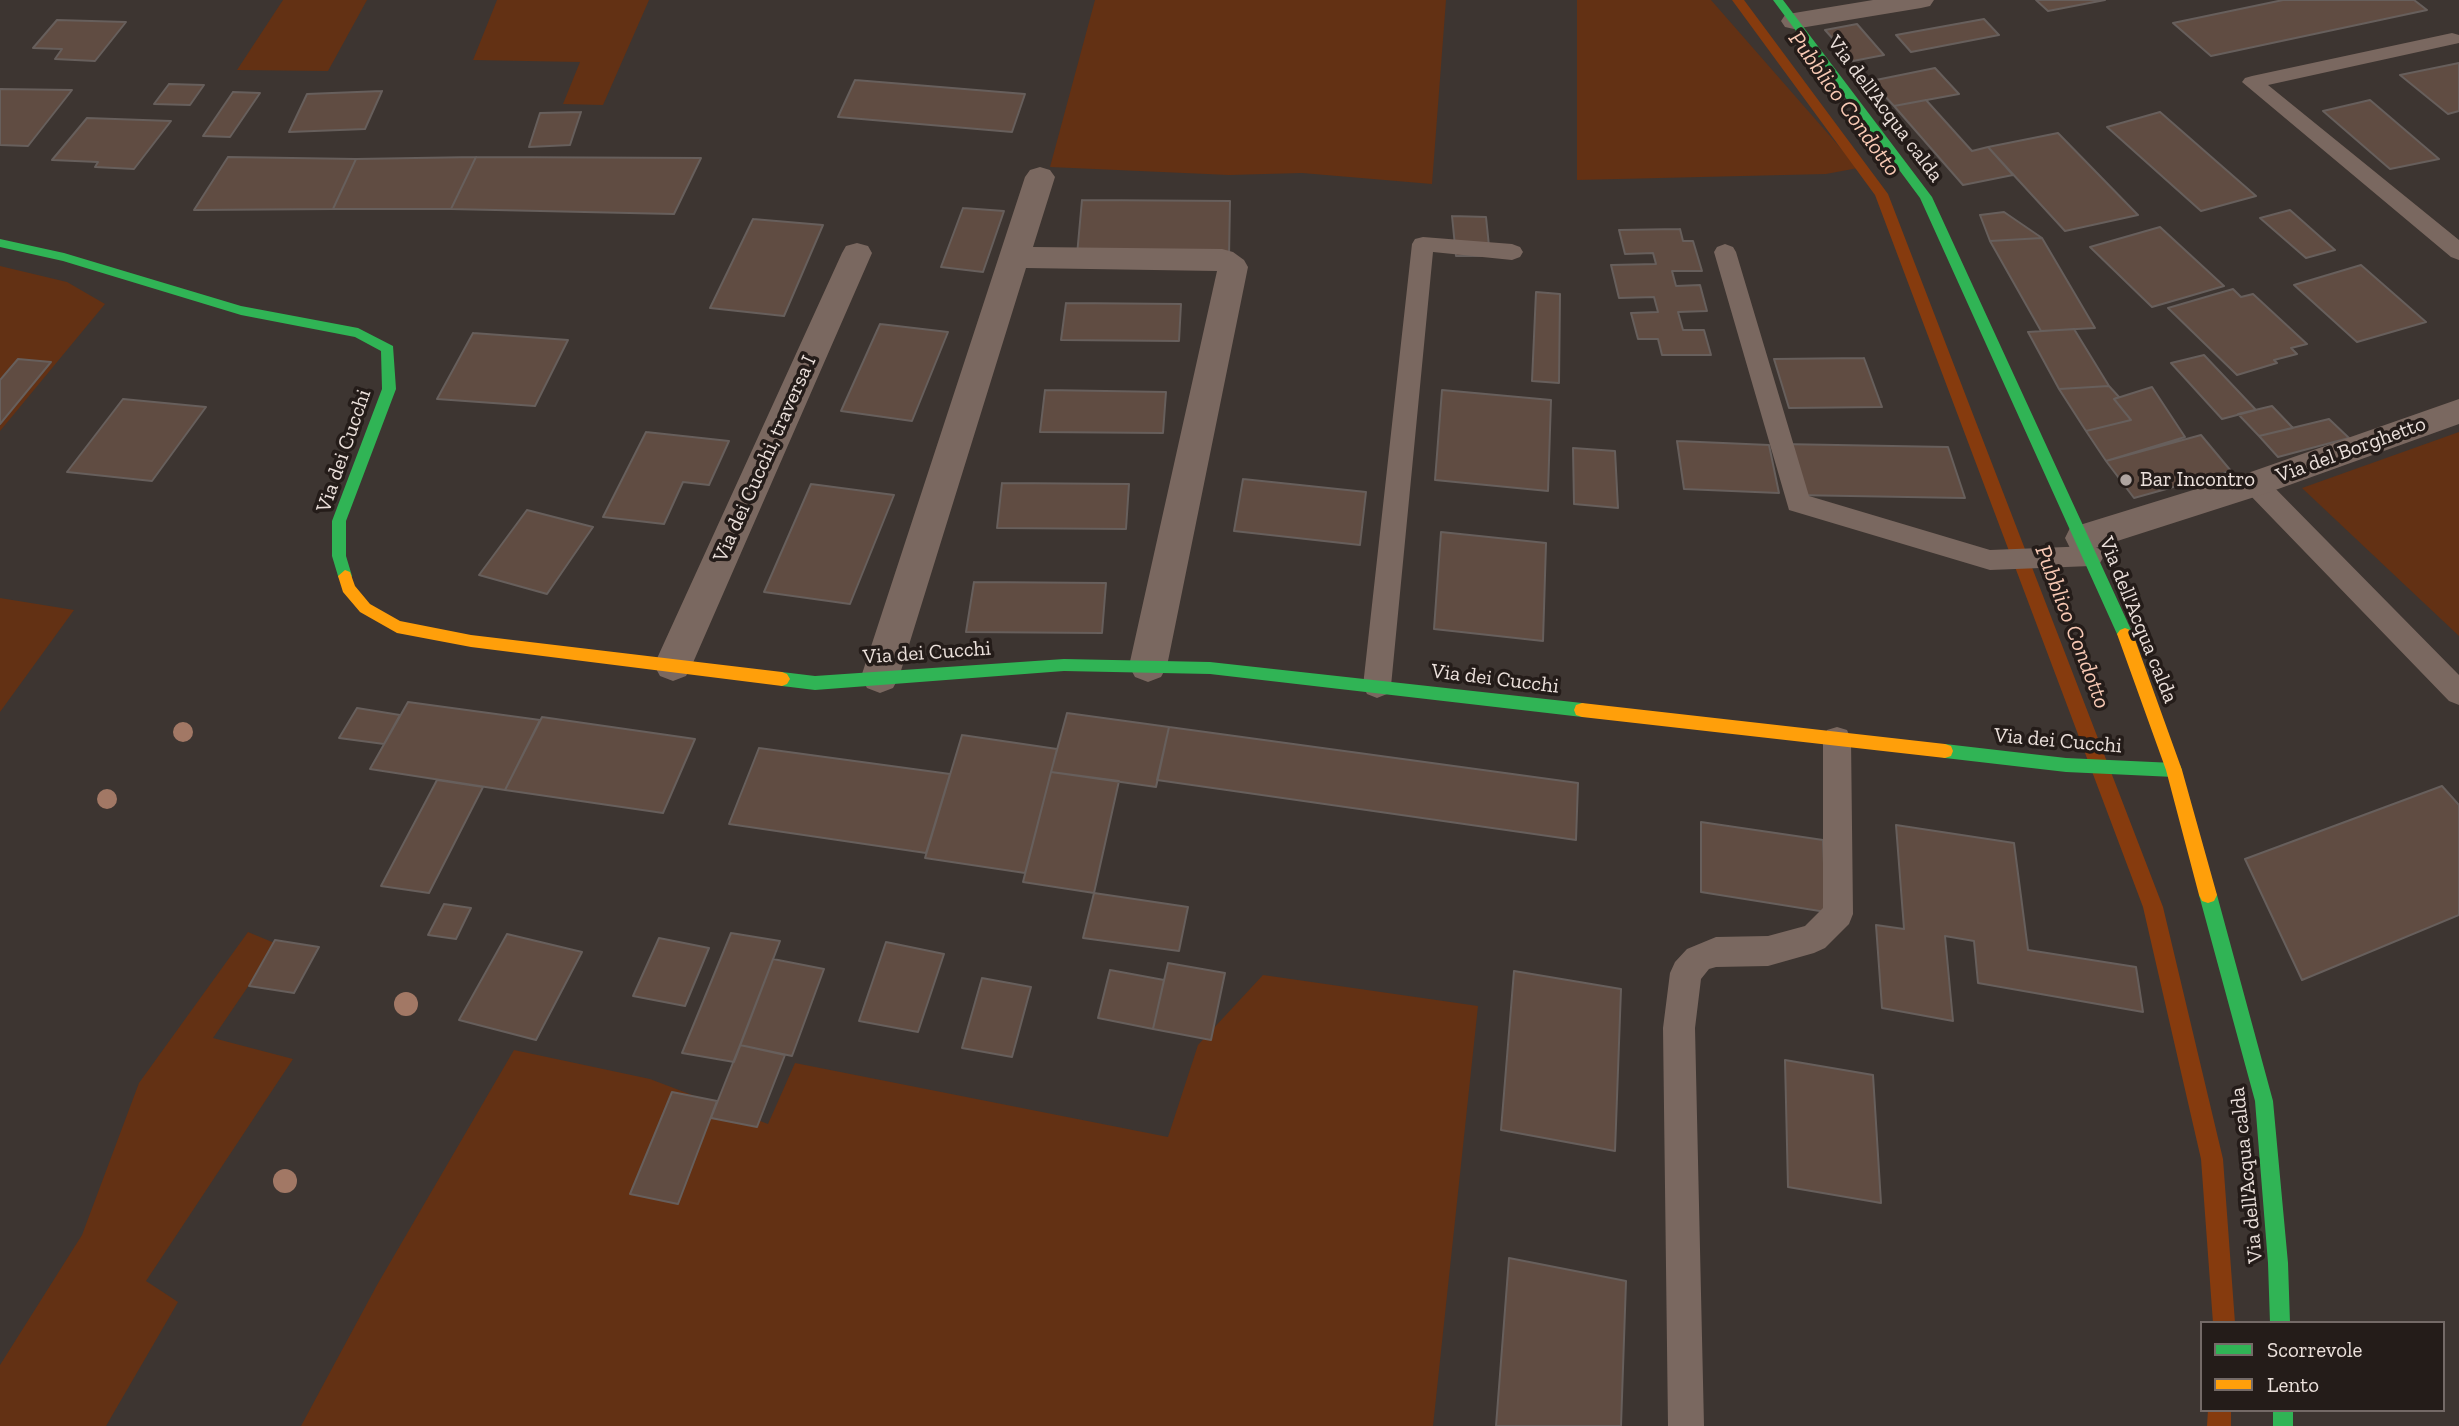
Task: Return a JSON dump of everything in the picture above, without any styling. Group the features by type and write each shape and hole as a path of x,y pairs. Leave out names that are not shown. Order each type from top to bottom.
{"street":[{"name":"Via dell'Acqua calda","path":"1778,0 1926,197 2120,621 2174,770 2264,1101 2278,1263 2280,1321"},
{"path":"1794,21 1921,0"},
{"path":"880,677 1040,177"},
{"name":"Via dei Cucchi","path":"0,243 64,257 241,310 358,333 388,349 389,389 339,521 339,556 348,588 365,608 397,627 446,636 815,683 1064,665 1210,668 2066,765 2174,770"},
{"name":"Via dei Cucchi, traversa I","path":"673,665 857,253"},
{"path":"1014,257 1222,259 1233,267 1148,666"},
{"name":"Via del Borghetto","path":"2087,547 2459,411"}],"lane":[{"path":"2452,39 2252,82 2459,252"},
{"path":"1377,686 1423,244 1512,252"},
{"path":"1725,252 1798,503 1990,560 2047,558 2087,547"},
{"path":"2255,484 2459,693"},
{"path":"1686,1426 1679,1028 1686,972 1698,959 1716,953 1768,951 1814,938 1838,914 1837,739"}],"shaded area":[{"path":"283,0 367,0 328,71 237,70"},
{"path":"497,0 649,0 603,105 563,104 580,62 473,60"},
{"path":"1095,0 1446,0 1432,184 1302,173 1229,175 1050,167"},
{"path":"1577,0 1711,0 1858,168 1826,174 1577,180"},
{"path":"0,266 67,282 105,304 0,431"},
{"path":"2459,432 2459,636 2302,488"},
{"path":"0,598 74,610 0,712"},
{"path":"248,932 277,944 213,1038 293,1059 146,1281 178,1302 106,1426 0,1426 0,1365 82,1235 139,1083"},
{"path":"1263,975 1478,1006 1433,1426 301,1426 377,1285 514,1050 650,1079 768,1124 795,1063 1168,1137 1198,1045"}],"building":[{"path":"2036,0 2105,0 2048,11"},
{"path":"2283,0 2414,0 2427,10 2211,56 2173,23"},
{"path":"1984,19 1999,35 1911,52 1896,35"},
{"path":"57,20 126,22 95,61 55,59 62,49 33,48"},
{"path":"1857,24 1884,55 1853,61 1825,30"},
{"path":"2459,63 2459,111 2448,114 2400,75"},
{"path":"1935,68 1959,94 1894,106 1871,81"},
{"path":"855,80 1025,94 1012,132 838,117"},
{"path":"169,84 204,85 190,105 154,104"},
{"path":"0,89 72,90 28,146 0,145"},
{"path":"382,91 365,129 289,132 307,94"},
{"path":"233,92 260,93 230,137 203,136"},
{"path":"1926,100 1972,151 1988,147 2013,175 1963,185 1894,106"},
{"path":"2370,100 2439,159 2390,169 2323,111"},
{"path":"581,112 570,145 529,147 540,113"},
{"path":"2160,112 2256,196 2201,211 2107,127"},
{"path":"87,118 171,121 134,169 95,167 98,162 52,160"},
{"path":"2058,133 2138,215 2065,231 1988,147"},
{"path":"228,157 356,159 333,209 194,210"},
{"path":"476,157 701,158 674,214 451,209"},
{"path":"476,157 451,209 333,209 356,159"},
{"path":"1082,200 1230,201 1229,257 1077,255"},
{"path":"963,208 1004,211 983,272 941,267"},
{"path":"2290,210 2335,250 2306,258 2260,218"},
{"path":"2004,212 2042,238 1990,241 1980,215"},
{"path":"1452,216 1486,217 1490,256 1456,256"},
{"path":"753,219 823,225 784,316 710,308"},
{"path":"2160,227 2224,286 2152,307 2090,247"},
{"path":"1680,229 1683,241 1693,241 1702,271 1672,271 1676,286 1700,285 1707,311 1678,312 1683,330 1704,330 1711,355 1662,355 1658,339 1638,339 1631,313 1658,312 1654,297 1619,298 1611,265 1656,264 1653,253 1625,254 1619,230"},
{"path":"2042,238 2095,328 2041,331 1990,241"},
{"path":"2361,265 2426,322 2357,342 2294,285"},
{"path":"2233,289 2241,297 2253,294 2307,344 2291,348 2297,354 2274,360 2277,363 2237,375 2168,308"},
{"path":"1536,292 1560,294 1559,383 1532,381"},
{"path":"1066,303 1181,304 1179,341 1061,340"},
{"path":"880,324 948,332 912,421 841,411"},
{"path":"2074,329 2109,386 2059,389 2028,332"},
{"path":"473,333 568,340 535,406 437,399"},
{"path":"2204,355 2256,410 2222,419 2171,363"},
{"path":"1864,358 1882,407 1789,408 1774,359"},
{"path":"18,359 51,362 0,424 0,380"},
{"path":"2109,386 2119,397 2114,399 2131,420 2086,431 2059,389"},
{"path":"2152,387 2185,437 2106,461 2086,431 2131,420 2114,399"},
{"path":"1045,390 1166,392 1163,433 1040,432"},
{"path":"1442,390 1551,400 1548,491 1435,480"},
{"path":"123,399 206,407 152,481 67,472"},
{"path":"2272,406 2293,428 2259,436 2238,414"},
{"path":"2329,419 2349,438 2278,457 2259,436"},
{"path":"646,432 729,441 709,485 683,482 664,524 603,517"},
{"path":"2201,435 2231,471 2134,498 2106,461"},
{"path":"1677,441 1769,445 1779,493 1684,489"},
{"path":"1781,444 1948,447 1965,498 1793,495"},
{"path":"1573,448 1615,451 1618,508 1574,504"},
{"path":"1243,479 1366,492 1360,545 1234,531"},
{"path":"1002,483 1129,484 1126,529 997,528"},
{"path":"811,484 894,495 850,604 764,592"},
{"path":"527,510 593,527 547,594 479,575"},
{"path":"1441,532 1546,543 1543,641 1434,629"},
{"path":"974,582 1106,583 1102,633 966,632"},
{"path":"408,702 540,720 505,790 370,769"},
{"path":"357,708 400,715 384,744 339,738"},
{"path":"1067,713 1169,727 1156,787 1051,772"},
{"path":"542,717 695,739 663,813 505,790"},
{"path":"1169,727 1578,783 1576,840 1157,780"},
{"path":"962,735 1057,749 1025,873 925,858"},
{"path":"759,748 950,774 926,853 729,824"},
{"path":"1051,772 1119,781 1094,893 1023,882"},
{"path":"437,780 483,787 429,893 381,886"},
{"path":"2442,786 2459,805 2459,915 2302,980 2245,859"},
{"path":"1701,822 1823,840 1826,912 1701,892"},
{"path":"1896,825 2014,843 2028,950 2136,967 2143,1012 1978,983 1974,941 1945,936 1953,1021 1882,1008 1876,925 1904,929"},
{"path":"1094,893 1188,907 1179,951 1083,938"},
{"path":"444,904 471,908 456,939 428,935"},
{"path":"731,933 780,941 734,1062 682,1053"},
{"path":"507,934 582,952 536,1040 459,1020"},
{"path":"659,938 709,948 685,1006 633,996"},
{"path":"275,940 319,947 294,993 249,986"},
{"path":"886,942 944,954 918,1032 859,1021"},
{"path":"773,959 824,969 792,1056 740,1045"},
{"path":"1168,963 1225,973 1211,1040 1153,1029"},
{"path":"1110,970 1164,980 1153,1029 1098,1018"},
{"path":"1514,971 1621,989 1615,1151 1501,1130"},
{"path":"982,978 1031,987 1012,1057 962,1048"},
{"path":"740,1045 785,1055 757,1127 711,1118"},
{"path":"1785,1060 1873,1075 1881,1203 1788,1187"},
{"path":"672,1092 717,1101 678,1204 630,1194"},
{"path":"1509,1258 1626,1281 1621,1426 1496,1426"}],"waterway":[{"name":"Pubblico Condotto","path":"1738,0 1881,194 2153,907 2212,1159 2224,1321"},
{"name":"Pubblico Condotto","path":"2219,1426 2220,1412"}],"traffic: fast":[{"path":"1778,0 1926,197 2125,634"},
{"path":"0,243 64,257 241,310 358,333 388,349 389,389 339,521 339,556 345,576"},
{"path":"782,679 815,683 1064,665 1210,668 1582,710"},
{"path":"1945,751 2066,765 2174,770"},
{"path":"2208,895 2264,1101 2278,1263 2280,1321"},
{"path":"2283,1412 2283,1426"}],"traffic: slow":[{"path":"345,576 348,588 365,608 397,627 471,641 782,679"},
{"path":"2125,634 2174,770 2208,895"},
{"path":"1582,710 1945,751"}],"place":[{"name":"Bar Incontro","path":"2126,480"}]}
